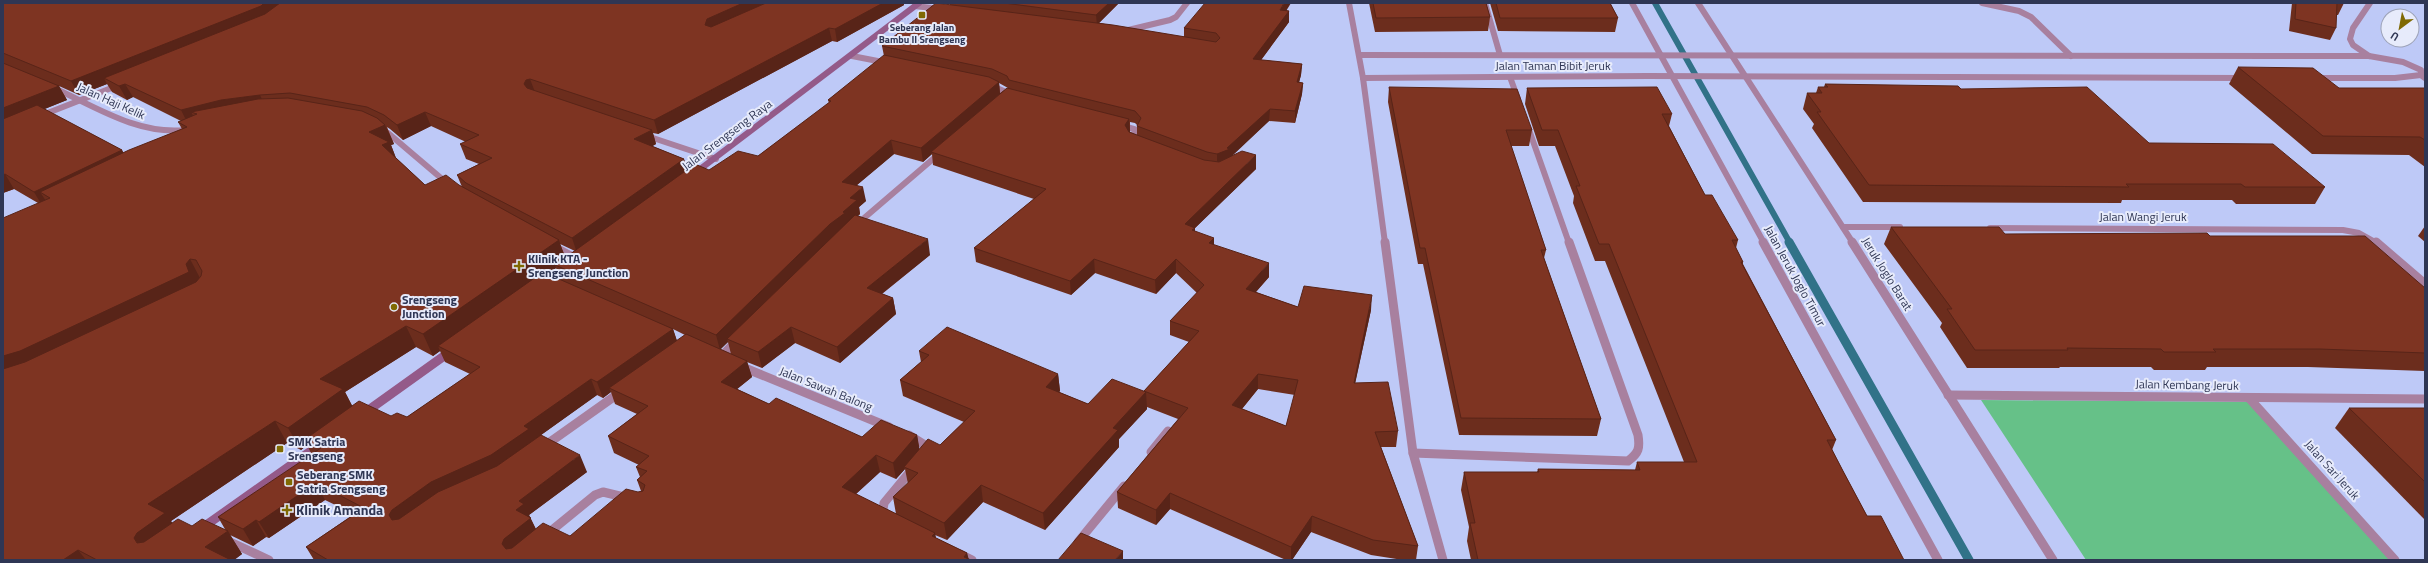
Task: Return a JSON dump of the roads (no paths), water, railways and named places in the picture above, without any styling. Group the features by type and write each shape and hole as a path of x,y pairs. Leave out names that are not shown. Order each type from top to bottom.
{"main road":[{"name":"Jalan Srengseng Raya","path":"691,177 852,56 917,5"},
{"path":"354,420 458,346"},
{"path":"198,530 328,438"}],"street":[{"path":"1132,36 1117,32 1170,20 1176,17 1187,3"},
{"path":"1349,3 1364,78 1413,453 1443,560"},
{"path":"1485,3 1500,55"},
{"name":"Jalan Jeruk Joglo Timur","path":"1632,3 1938,560"},
{"name":"Jeruk Joglo Barat","path":"1698,3 1843,227 2053,560"},
{"path":"1982,3 2019,11 2031,17 2071,56"},
{"path":"2369,56 2353,45 2350,38 2353,28 2370,3"},
{"path":"917,5 946,10"},
{"name":"Jalan Taman Bibit Jeruk","path":"1360,55 1730,54 2369,56 2396,59 2412,64 2423,74"},
{"path":"852,56 897,65"},
{"path":"2308,78 2396,78 2423,74"},
{"name":"Jalan Taman Bibit Jeruk","path":"1364,78 1744,76 2252,78"},
{"path":"1510,78 1520,107"},
{"path":"32,120 126,82"},
{"name":"Jalan Haji Kelik","path":"41,83 150,130 175,135 192,128"},
{"path":"984,84 1001,88 1009,96 996,106"},
{"path":"1111,122 1137,130 1130,139 1140,144"},
{"path":"1413,453 1628,461 1637,455 1640,446 1638,435 1526,122"},
{"path":"372,126 388,133 458,191"},
{"path":"635,132 716,158"},
{"path":"850,231 949,146"},
{"path":"1843,227 1911,227"},
{"name":"Jalan Wangi Jeruk","path":"1983,228 2343,230 2359,233 2373,239 2425,284"},
{"path":"544,242 578,259"},
{"name":"Jalan Sawah Balong","path":"743,335 718,356 918,438 925,445 927,452 884,502 883,510 886,516 894,520"},
{"path":"536,452 631,384"},
{"name":"Jalan Kembang Jeruk","path":"1948,395 2425,399"},
{"name":"Jalan Sari Jeruk","path":"2250,398 2395,560"},
{"path":"1143,462 1168,431"},
{"path":"1074,548 1128,480"},
{"path":"540,540 595,495 609,492 638,501"},
{"path":"198,530 269,560"},
{"path":"950,549 972,560"}],"waterway":[{"path":"1655,3 1790,243"},
{"path":"1789,242 1969,560"}],"place":[{"name":"Seberang Jalan Bambu II Srengseng","path":"922,15"},
{"name":"Klinik KTA - Srengseng Junction","path":"519,266"},
{"name":"Srengseng Junction","path":"394,307"},
{"name":"SMK Satria Srengseng","path":"280,449"},
{"name":"Seberang SMK Satria Srengseng","path":"289,482"},
{"name":"Klinik Amanda","path":"287,510"}]}
